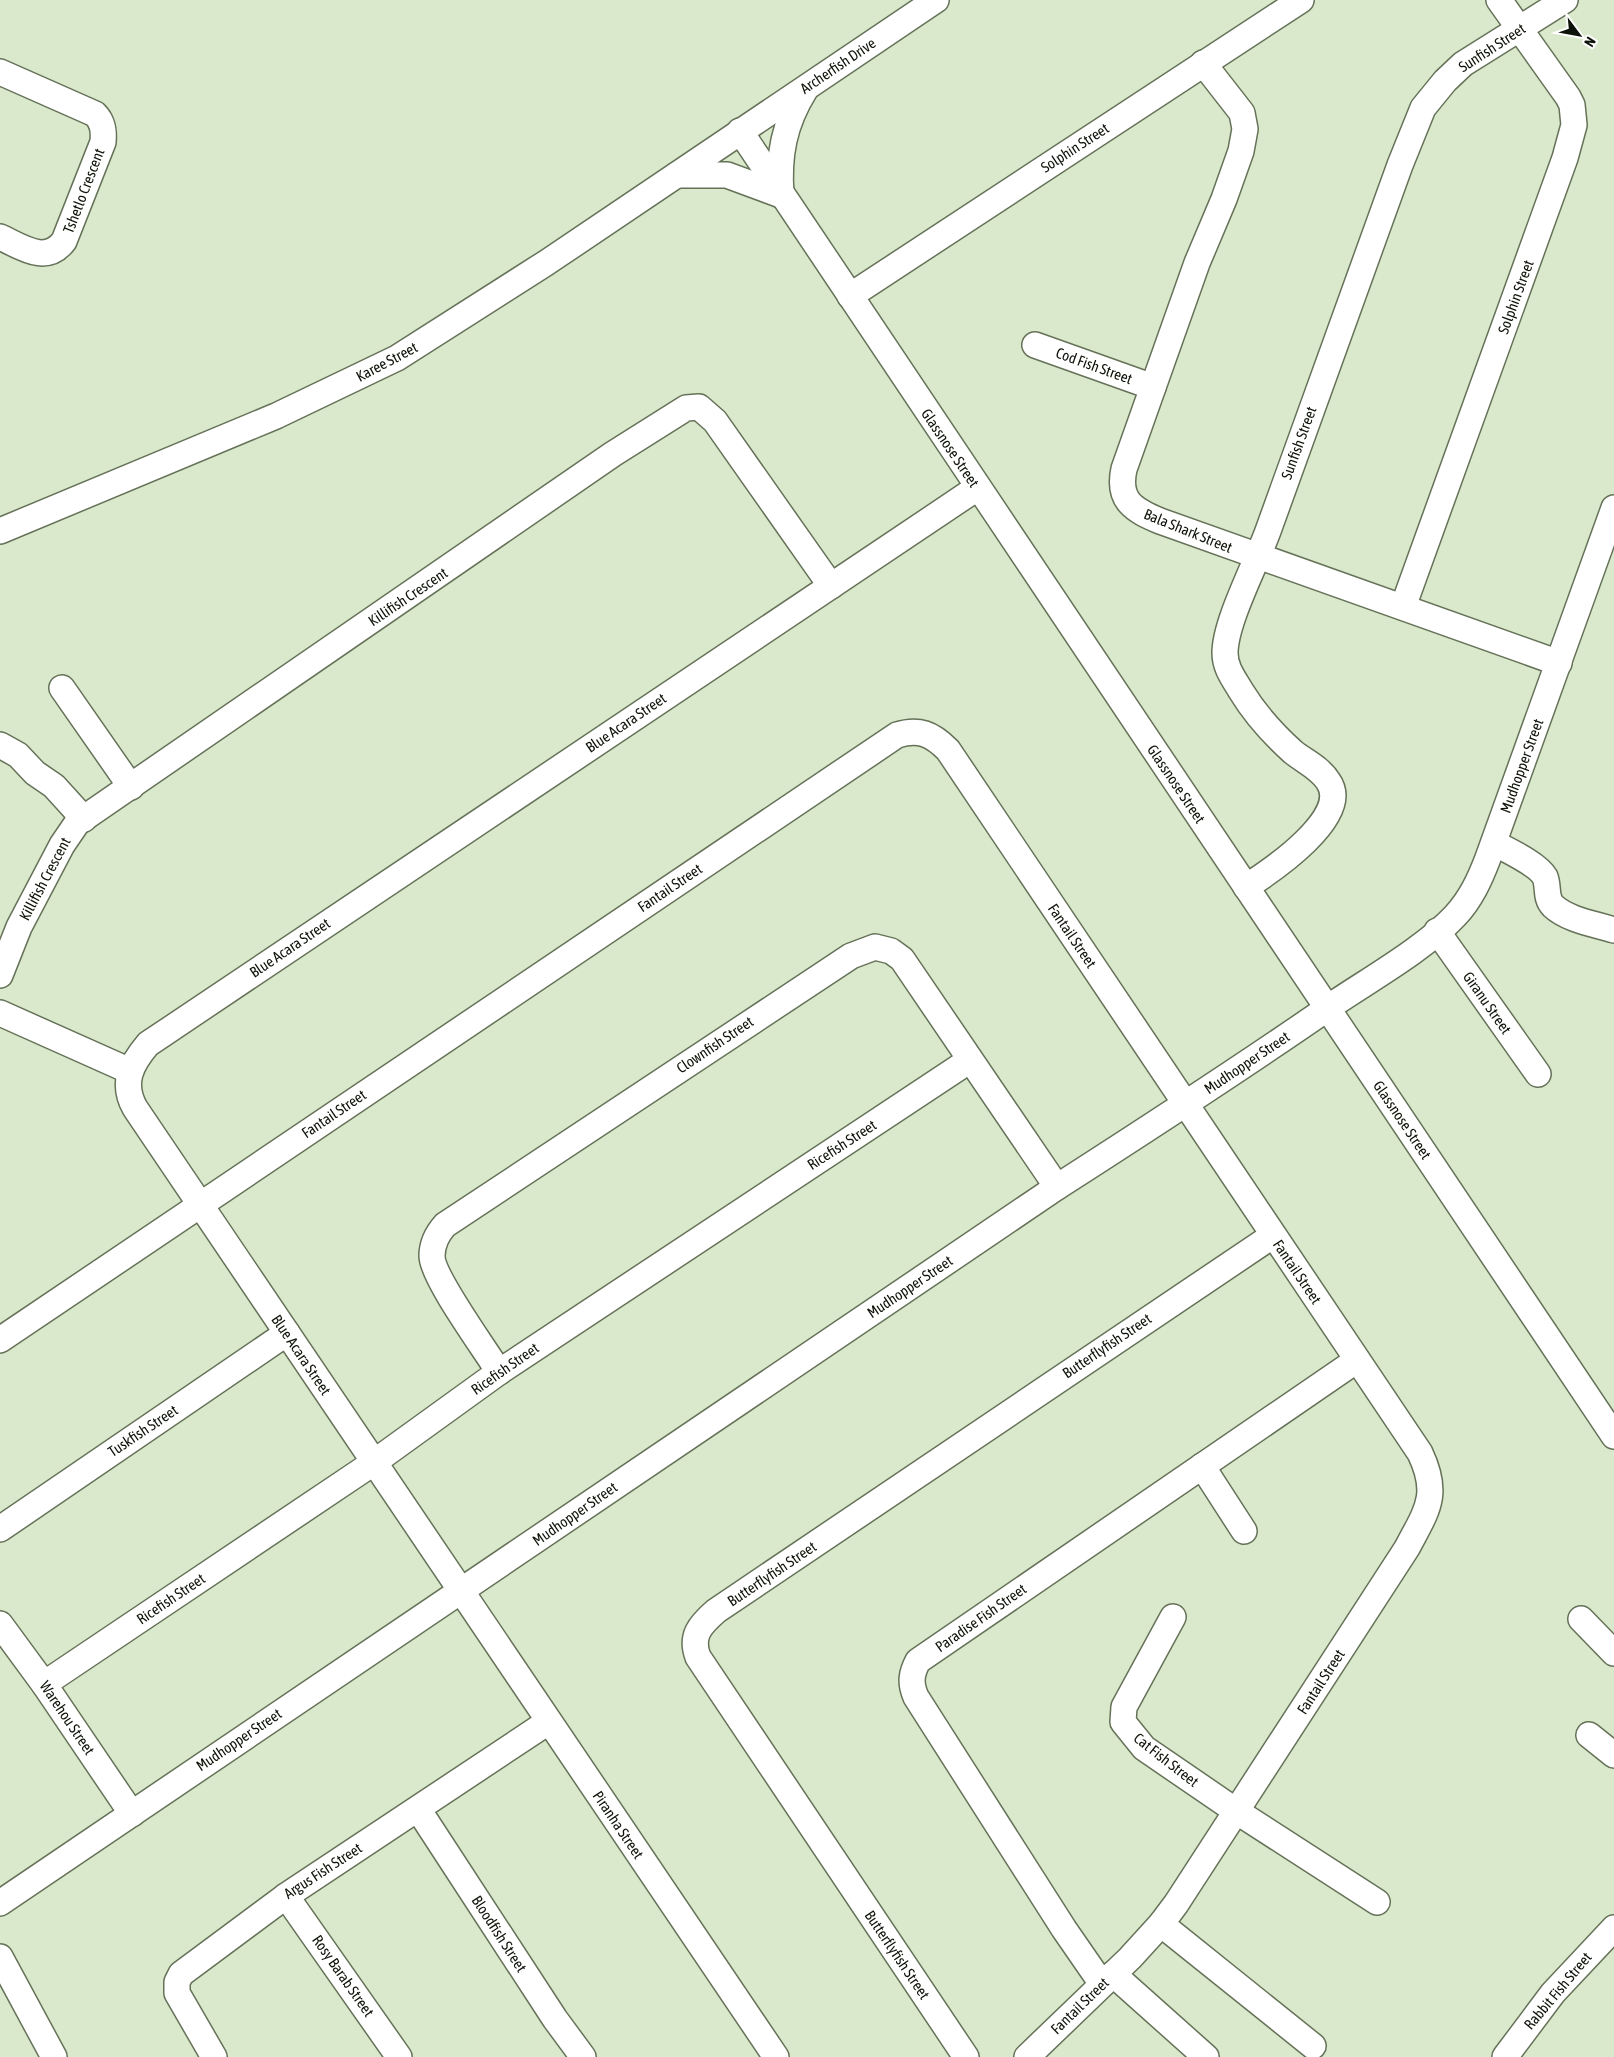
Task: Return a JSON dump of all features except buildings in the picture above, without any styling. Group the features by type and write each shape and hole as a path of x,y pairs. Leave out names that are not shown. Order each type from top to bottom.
{"street":[{"name":"Archerfish Drive","path":"740,131 936,0"},
{"name":"Solphin Street","path":"850,296 1301,0"},
{"name":"Solphin Street","path":"1403,607 1572,138 1574,115 1568,97 1499,0"},
{"name":"Sunfish Street","path":"1246,887 1280,864 1308,838 1328,815 1334,798 1333,790 1324,775 1293,752 1253,710 1227,666 1225,655 1227,637 1258,558 1416,121 1428,100 1454,73 1565,0"},
{"name":"Bala Shark Street","path":"1203,63 1242,113 1244,138 1224,199 1197,263 1124,469 1122,479 1124,496 1134,509 1141,513 1258,558 1403,607 1558,663"},
{"name":"Tshetlo Crescent","path":"0,72 94,114 100,119 104,132 103,142 60,247 55,252 40,253 0,238"},
{"path":"677,175 727,175 781,195 780,158 783,137 795,106 808,86"},
{"name":"Glassnose Street","path":"740,131 977,488 1614,1436"},
{"name":"Karee Street","path":"0,531 276,416 397,358 468,315 740,131"},
{"name":"Cod Fish Street","path":"1035,345 1153,387"},
{"name":"Killifish Crescent","path":"0,975 19,927 62,845 73,828 613,454 686,408 699,408 715,421 831,586"},
{"name":"Blue Acara Street","path":"462,1592 373,1463 287,1332 135,1108 128,1090 130,1071 148,1044 977,488"},
{"name":"Mudhopper Street","path":"0,1903 311,1691 462,1592 591,1502 1057,1187 1186,1104 1437,932 1468,901 1477,886 1614,508"},
{"path":"62,688 131,787"},
{"name":"Fantail Street","path":"0,1340 77,1286 202,1206 251,1169 897,735 909,731 922,731 930,735 948,750 1186,1104 1272,1236 1420,1453 1431,1479 1428,1504 1407,1548 1161,1924 1108,1979 1027,2057"},
{"path":"0,746 18,755 35,773 54,786 84,819"},
{"path":"1494,843 1538,869 1545,877 1548,896 1554,907 1575,917 1614,930"},
{"name":"Giranu Street","path":"1437,932 1538,1074"},
{"name":"Clownfish Street","path":"499,1372 437,1276 432,1256 435,1238 439,1232 451,1220 786,998 851,956 869,948 885,949 902,959 1057,1187"},
{"path":"0,1013 130,1071"},
{"name":"Ricefish Street","path":"44,1684 373,1463 499,1372 970,1060"},
{"name":"Butterflyfish Street","path":"966,2057 698,1657 695,1647 696,1633 704,1622 716,1612 1272,1236"},
{"name":"Tuskfish Street","path":"0,1529 287,1332"},
{"name":"Paradise Fish Street","path":"1206,2057 1108,1979 1064,1929 924,1711 912,1687 911,1678 918,1661 1357,1360"},
{"path":"1202,1466 1244,1531"},
{"name":"Piranha Street","path":"462,1592 776,2057"},
{"name":"Cat Fish Street","path":"1173,1617 1124,1707 1123,1722 1144,1748 1236,1811 1378,1902"},
{"path":"1581,1619 1614,1653"},
{"name":"Warehou Street","path":"0,1624 44,1684 132,1814"},
{"name":"Argus Fish Street","path":"214,2057 177,1993 177,1982 181,1974 286,1896 548,1722"},
{"path":"1589,1735 1614,1755"},
{"name":"Bloodfish Street","path":"418,1810 555,2019 583,2057"},
{"name":"Rosy Barab Street","path":"286,1896 399,2057"},
{"path":"1161,1924 1313,2046"},
{"name":"Rabbit Fish Street","path":"1506,2057 1553,1993 1610,1941"},
{"path":"0,1957 54,2057"}]}
